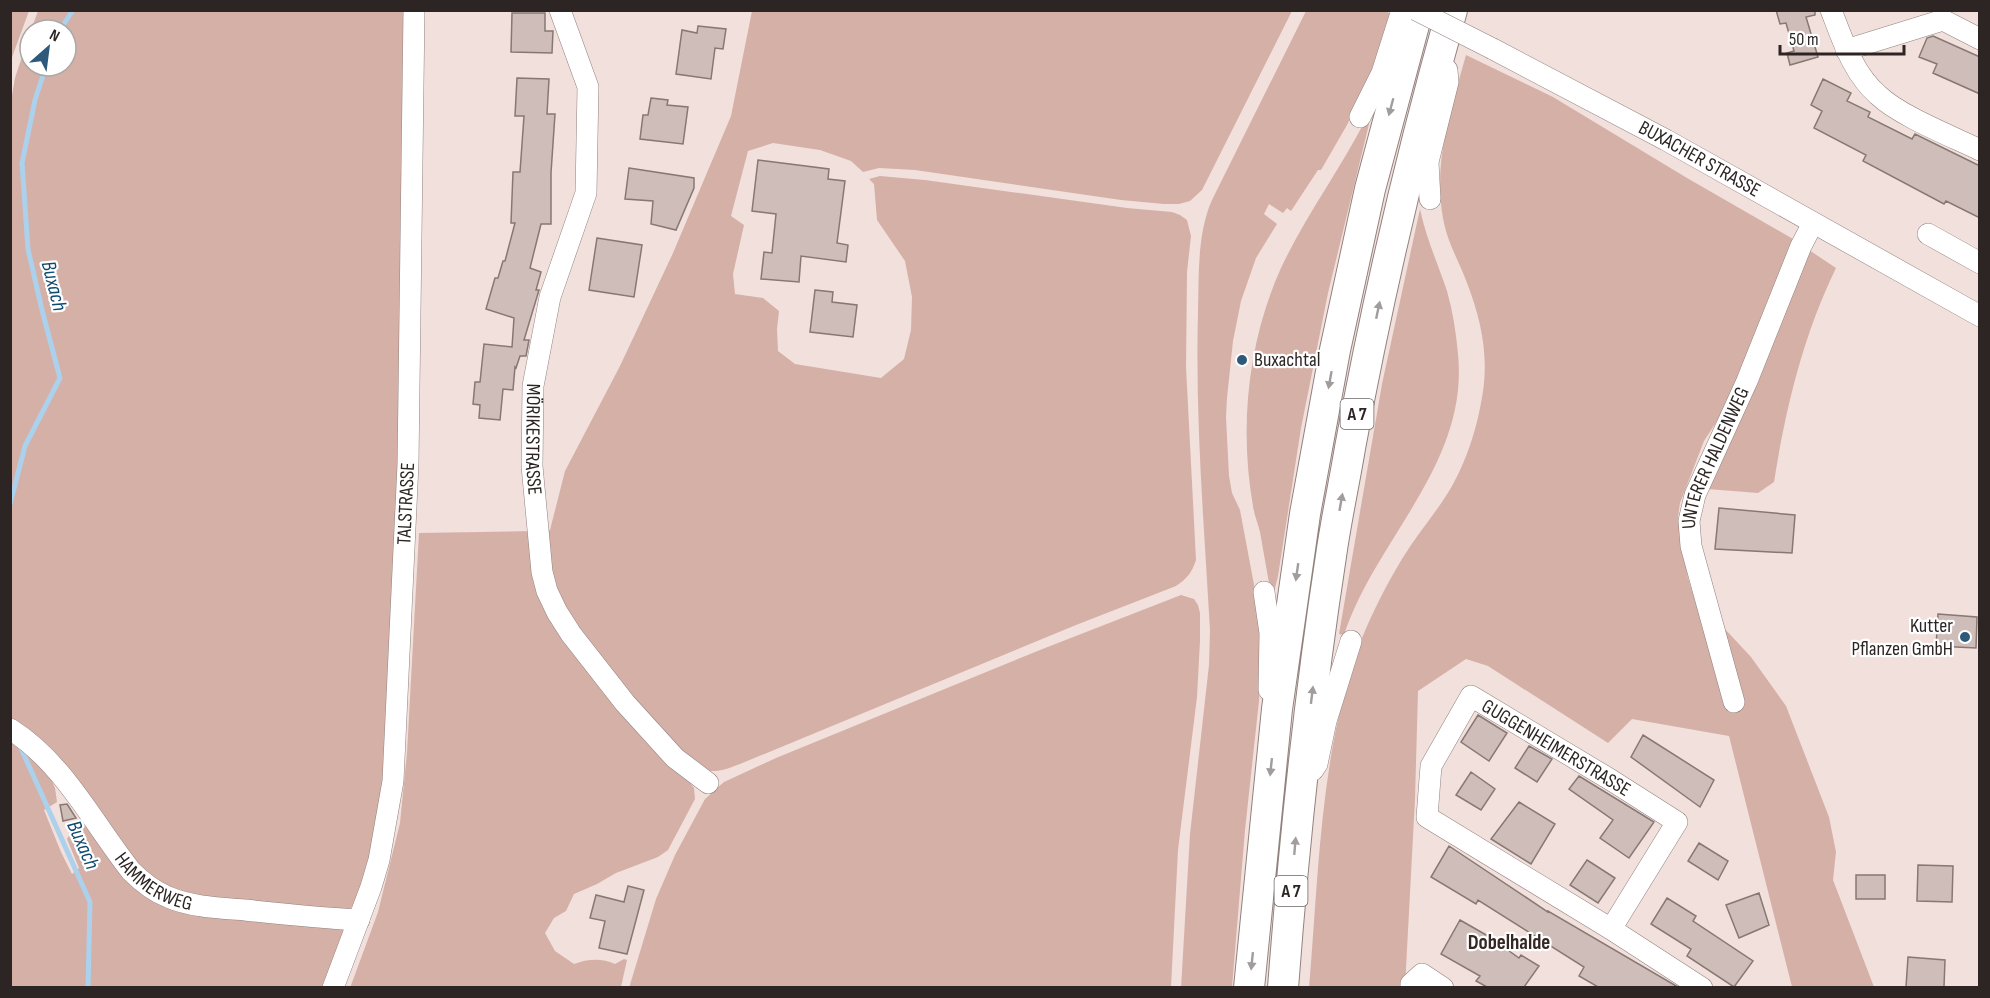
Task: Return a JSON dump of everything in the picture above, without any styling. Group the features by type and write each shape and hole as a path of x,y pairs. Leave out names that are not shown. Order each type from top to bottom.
{"highway":[{"name":"A 7","path":"1249,987 1277,709 1305,514 1335,350 1370,189 1417,10"},
{"name":"A 7","path":"1283,987 1300,794 1331,553 1365,370 1403,194 1452,10"}],"street":[{"name":"TALSTRASSE","path":"333,987 371,887 384,837 393,781 408,464 414,10"},
{"name":"MÖRIKESTRASSE","path":"560,10 588,87 586,193 550,297 533,386 532,466 542,572 547,591 557,612 571,634 625,703 675,758 708,783"},
{"path":"1360,117 1382,73 1402,10"},
{"name":"BUXACHER STRASSE","path":"1417,10 1665,140 1980,316"},
{"path":"1832,10 1846,50 1865,81 1878,96 1910,116 1980,150"},
{"path":"1846,50 1943,20 1980,39"},
{"path":"1430,199 1428,162 1448,82 1444,39"},
{"name":"UNTERER HALDENWEG","path":"1734,702 1691,546 1690,508 1747,381 1801,246 1813,223"},
{"path":"1928,234 1980,263"},
{"path":"1264,592 1270,633 1268,687 1277,709"},
{"path":"1300,794 1317,764 1326,721 1351,641"},
{"name":"GUGGENHEIMERSTRASSE","path":"1611,929 1677,822 1471,696 1431,766 1427,817 1702,987"},
{"name":"HAMMERWEG","path":"17,733 42,754 60,774 131,871 153,890 170,898 191,903 359,920"},
{"path":"1411,987 1411,984 1422,974 1443,987"}],"shaded area":[{"path":"10,11 29,11 26,18 18,18 18,41 11,60"},
{"path":"38,11 406,11 400,466 389,731 384,789 374,845 356,902 348,911 300,909 199,899 164,889 135,867 74,780 60,763 36,743 55,788 57,802 44,810 72,874 79,868 67,839 77,829 90,827 134,885 167,904 210,913 341,927 346,932 346,938 328,987 11,988 11,101 18,69 18,78 78,78 78,18 35,18"},
{"path":"752,11 1292,11 1202,190 1190,201 1179,204 1121,200 915,170 879,168 863,172 851,161 820,150 773,143 748,151 731,216 744,225 733,274 735,294 763,298 779,311 778,351 795,364 881,378 904,359 911,330 912,297 905,261 877,220 874,184 869,179 880,176 925,180 1127,208 1172,212 1187,220 1191,236 1187,272 1186,367 1196,560 1189,575 1176,586 740,764 711,771 691,766 559,609 541,531 550,530 565,471 620,366 673,253 731,116"},
{"path":"1306,11 1385,11 1394,15 1374,69 1347,125 1321,170 1318,170 1291,211 1287,208 1283,213 1269,204 1264,214 1277,224 1256,258 1241,301 1233,341 1226,417 1229,476 1232,493 1240,510 1262,639 1259,701 1245,830 1232,987 1181,988 1190,834 1209,665 1210,630 1197,352 1201,241 1212,200"},
{"path":"1466,55 1553,97 1793,239 1728,404 1704,441 1680,503 1678,517 1688,578 1714,662 1724,628 1751,657 1786,706 1829,817 1836,852 1833,880 1874,987 1792,987 1729,736 1632,719 1608,743 1488,666 1466,659 1418,691 1405,987 1309,988 1319,855 1329,766 1348,680 1362,638 1386,588 1408,550 1452,486 1462,466 1470,446 1484,387 1484,356 1480,327 1464,275 1447,235 1441,197 1440,176 1445,136"},
{"path":"1365,121 1369,124 1328,293 1301,428 1278,576 1272,600 1249,476 1247,415 1254,355 1270,296 1281,268"},
{"path":"1420,209 1453,315 1458,354 1458,394 1449,431 1435,466 1377,566 1344,635 1339,634 1382,384"},
{"path":"1809,250 1836,268 1814,320 1797,372 1774,482 1758,493 1707,489"},
{"path":"535,531 541,581 694,788 695,799 668,850 658,857 616,873 574,894 566,911 554,918 545,933 555,951 574,964 594,960 615,964 624,959 627,960 621,987 350,988 378,912 400,823 407,753 419,533"},
{"path":"1181,595 1194,599 1198,605 1200,641 1197,697 1178,850 1171,987 629,988 656,899 675,855 705,799 724,782 776,758"}],"building":[{"path":"1776,10 1815,10 1815,15 1806,17 1818,57 1790,65 1787,53 1794,51 1786,23 1780,24"},
{"path":"512,13 545,13 545,31 553,31 552,53 511,52"},
{"path":"698,26 726,29 723,49 715,48 711,79 676,74 682,30 697,33"},
{"path":"1933,36 1980,57 1980,94 1933,73 1937,64 1919,57 1927,38"},
{"path":"517,78 549,79 547,114 555,114 551,173 551,224 541,224 530,268 541,272 536,290 539,290 524,340 529,340 526,356 520,356 515,367 513,390 503,389 500,420 479,418 480,405 473,404 475,382 480,382 484,344 512,347 514,318 486,309 495,278 498,278 503,261 505,261 515,223 511,223 513,172 520,172 524,116 515,116"},
{"path":"1823,79 1851,93 1847,101 1870,112 1868,117 1912,139 1915,134 1980,166 1980,218 1946,201 1944,204 1863,161 1866,155 1814,128 1822,111 1811,105"},
{"path":"651,98 668,100 667,105 688,107 683,144 640,139 643,115 648,115"},
{"path":"758,160 829,169 828,179 845,181 837,243 848,245 846,262 801,256 799,282 761,279 764,252 772,253 776,214 752,211"},
{"path":"629,168 694,178 694,188 676,230 651,224 653,201 625,199"},
{"path":"597,238 642,245 634,297 589,290"},
{"path":"815,290 833,292 832,302 857,305 853,337 810,332"},
{"path":"1719,508 1795,515 1792,553 1715,549"},
{"path":"1938,614 1977,617 1976,648 1936,646"},
{"path":"1478,715 1507,733 1489,761 1461,742"},
{"path":"1643,735 1714,780 1700,807 1631,757"},
{"path":"1529,746 1552,759 1537,782 1515,768"},
{"path":"1471,772 1495,789 1481,810 1456,795"},
{"path":"1579,776 1654,822 1629,858 1600,838 1613,820 1569,789"},
{"path":"1519,802 1555,824 1531,864 1491,839"},
{"path":"67,804 76,818 63,821 60,805"},
{"path":"1699,843 1728,861 1718,880 1688,861"},
{"path":"1449,846 1548,912 1678,987 1598,987 1579,976 1584,967 1478,900 1476,904 1431,877"},
{"path":"1587,860 1615,878 1598,903 1570,885"},
{"path":"1918,865 1953,866 1952,902 1917,901"},
{"path":"1856,875 1885,875 1885,899 1856,899"},
{"path":"628,886 644,890 627,954 599,948 605,921 590,918 596,895 624,902"},
{"path":"1759,893 1769,925 1739,938 1726,905"},
{"path":"1667,898 1696,916 1693,921 1753,961 1734,987 1687,956 1691,949 1651,924"},
{"path":"1460,920 1519,958 1521,955 1539,966 1524,987 1487,987 1476,981 1480,976 1441,954"},
{"path":"1908,957 1945,960 1944,987 1906,987"}],"waterway":[{"name":"Buxach","path":"68,18 73,10"},
{"name":"Buxach","path":"10,504 25,446 60,378 28,249 22,163 35,100 42,78"},
{"name":"Buxach","path":"20,746 90,902 88,988"}],"place":[{"name":"Buxachtal","path":"1242,360"},
{"name":"Kutter Pflanzen GmbH","path":"1965,637"}],"district":[{"name":"Dobelhalde","path":"1509,942"}]}
